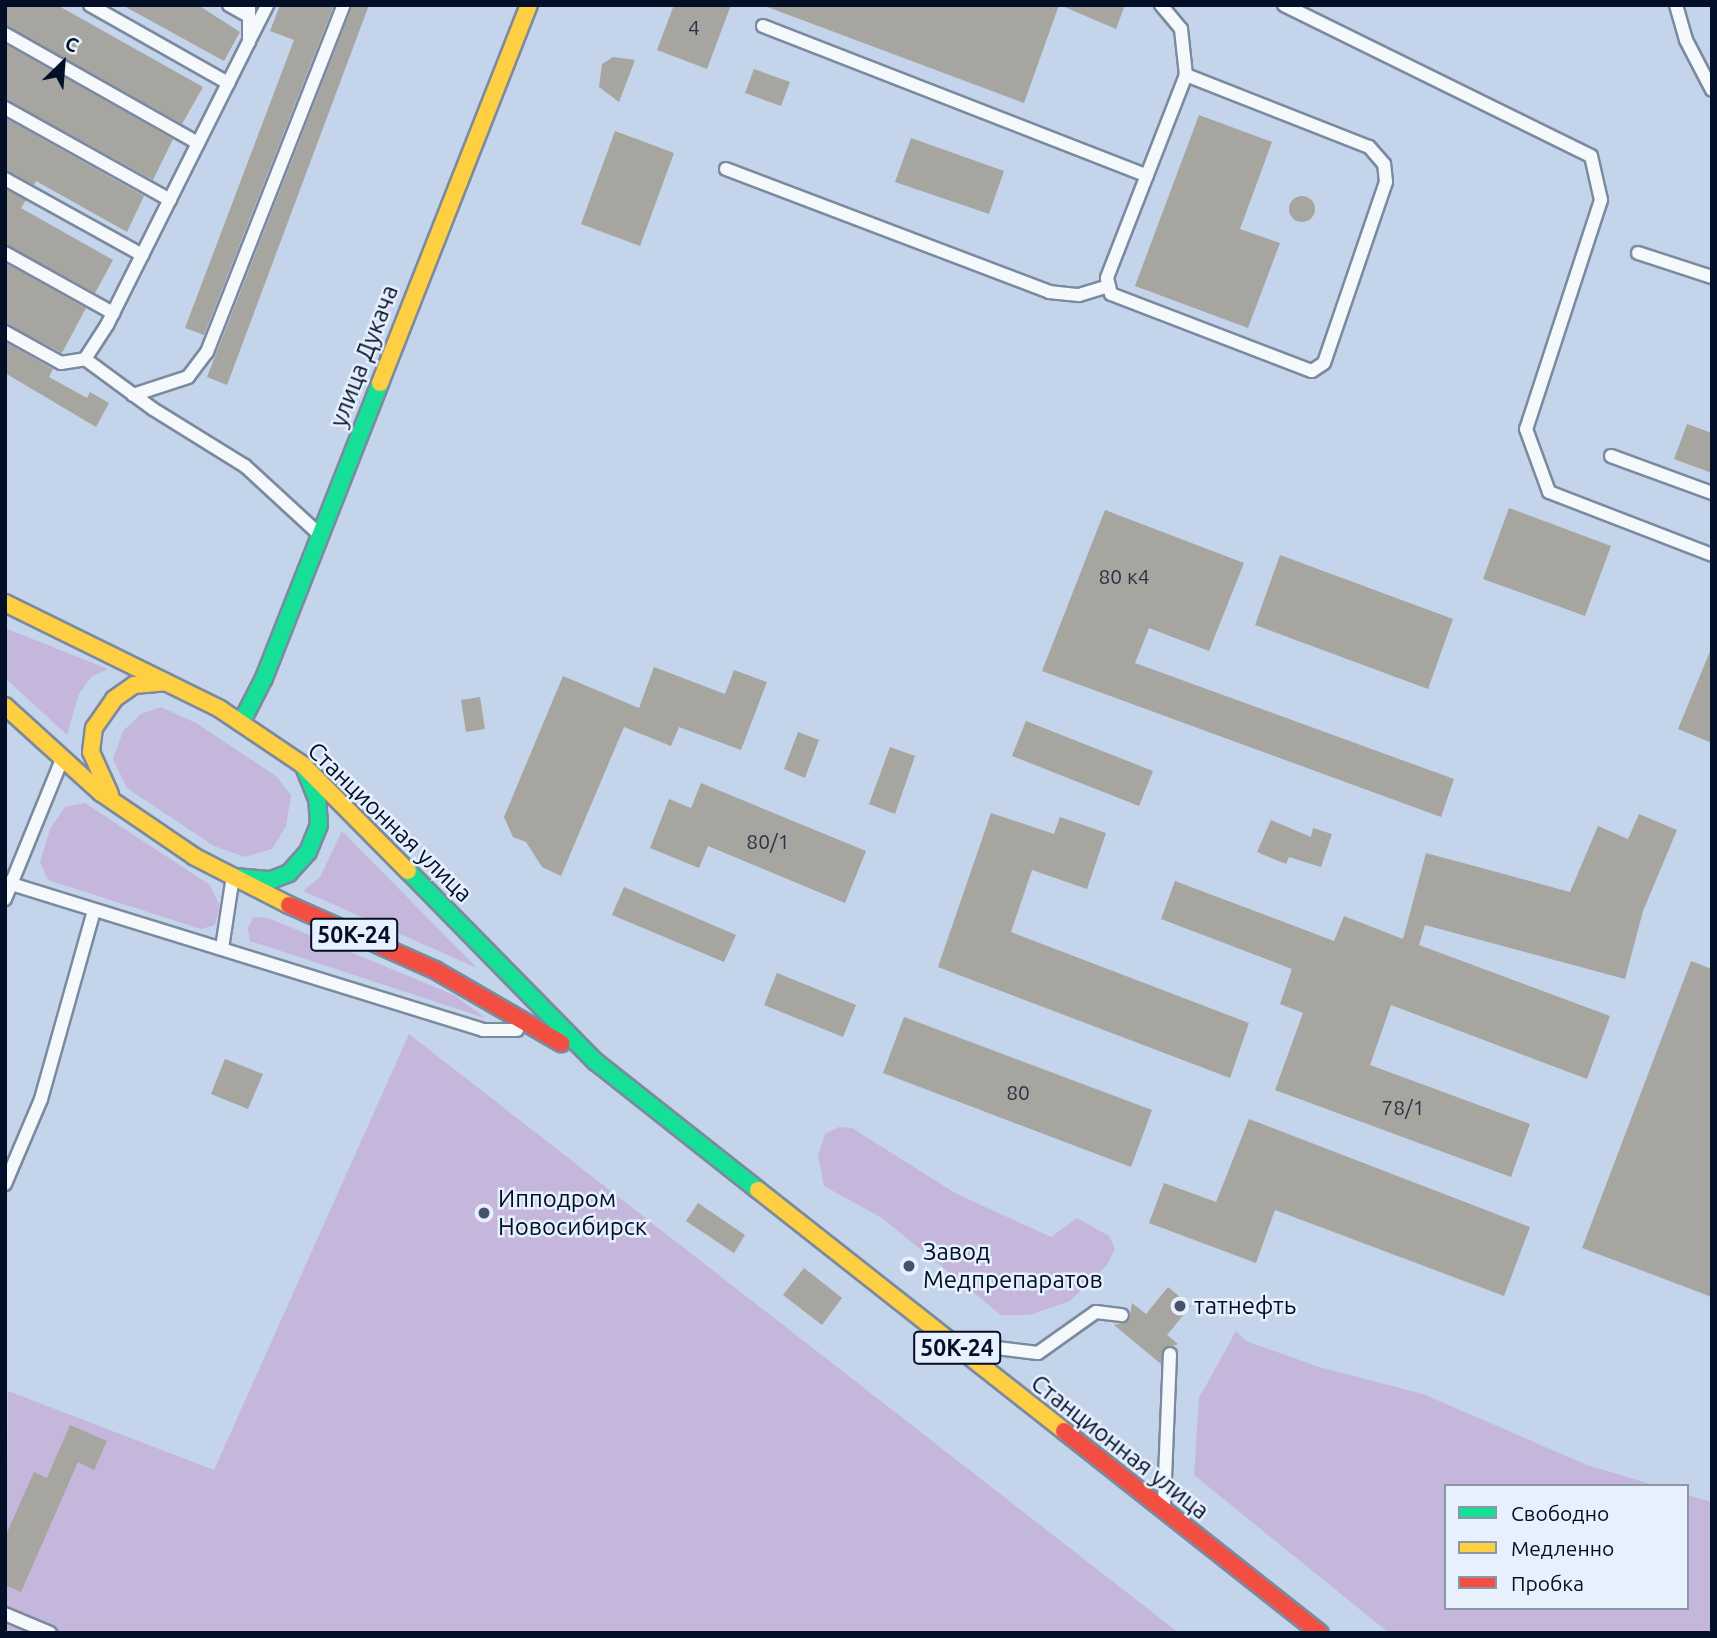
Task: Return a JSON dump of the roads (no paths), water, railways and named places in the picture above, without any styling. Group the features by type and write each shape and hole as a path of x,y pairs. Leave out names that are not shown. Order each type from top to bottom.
{"main road":[{"name":"улица Дукача","path":"241,723 264,678 321,536 403,316 529,5"},
{"name":"Станционная улица","path":"5,603 166,682 241,723 303,765 596,1062 1320,1633"},
{"path":"115,802 91,752 94,728 114,699 134,685 166,682"},
{"name":"Станционная улица","path":"5,706 115,802 232,877 435,970 596,1062"},
{"path":"232,877 271,880 289,873 308,852 319,825 317,799 303,765"}],"lane":[{"path":"90,5 228,83"},
{"path":"229,5 249,11 248,42"},
{"path":"85,359 113,313 267,5"},
{"path":"133,395 188,377 207,352 344,5"},
{"path":"1161,5 1181,29 1186,75 1107,278 1111,294 1312,371 1324,363 1386,182 1384,164 1370,147 1186,75"},
{"path":"1284,5 1591,156 1601,200 1526,429 1549,492 1712,555"},
{"path":"1676,5 1686,40 1712,90"},
{"path":"763,26 1147,176"},
{"path":"5,34 198,143"},
{"path":"5,108 170,200"},
{"path":"726,169 1049,292 1079,295 1109,286"},
{"path":"5,179 142,255"},
{"path":"5,253 113,313"},
{"path":"1638,253 1712,277"},
{"path":"5,332 61,363 85,359 133,395 245,466 321,536"},
{"path":"1611,456 1712,493"},
{"path":"5,899 8,883 62,758"},
{"path":"222,948 232,877"},
{"path":"8,883 483,1030 535,1029"},
{"path":"5,1184 41,1099 93,910"},
{"path":"951,1343 1038,1353 1096,1312 1122,1315"},
{"path":"1164,1510 1170,1354"},
{"path":"5,1614 50,1633"}],"place":[{"name":"Ипподром Новосибирск","path":"484,1213"},
{"name":"Завод Медпрепаратов","path":"909,1266"},
{"name":"татнефть","path":"1180,1306"}]}
